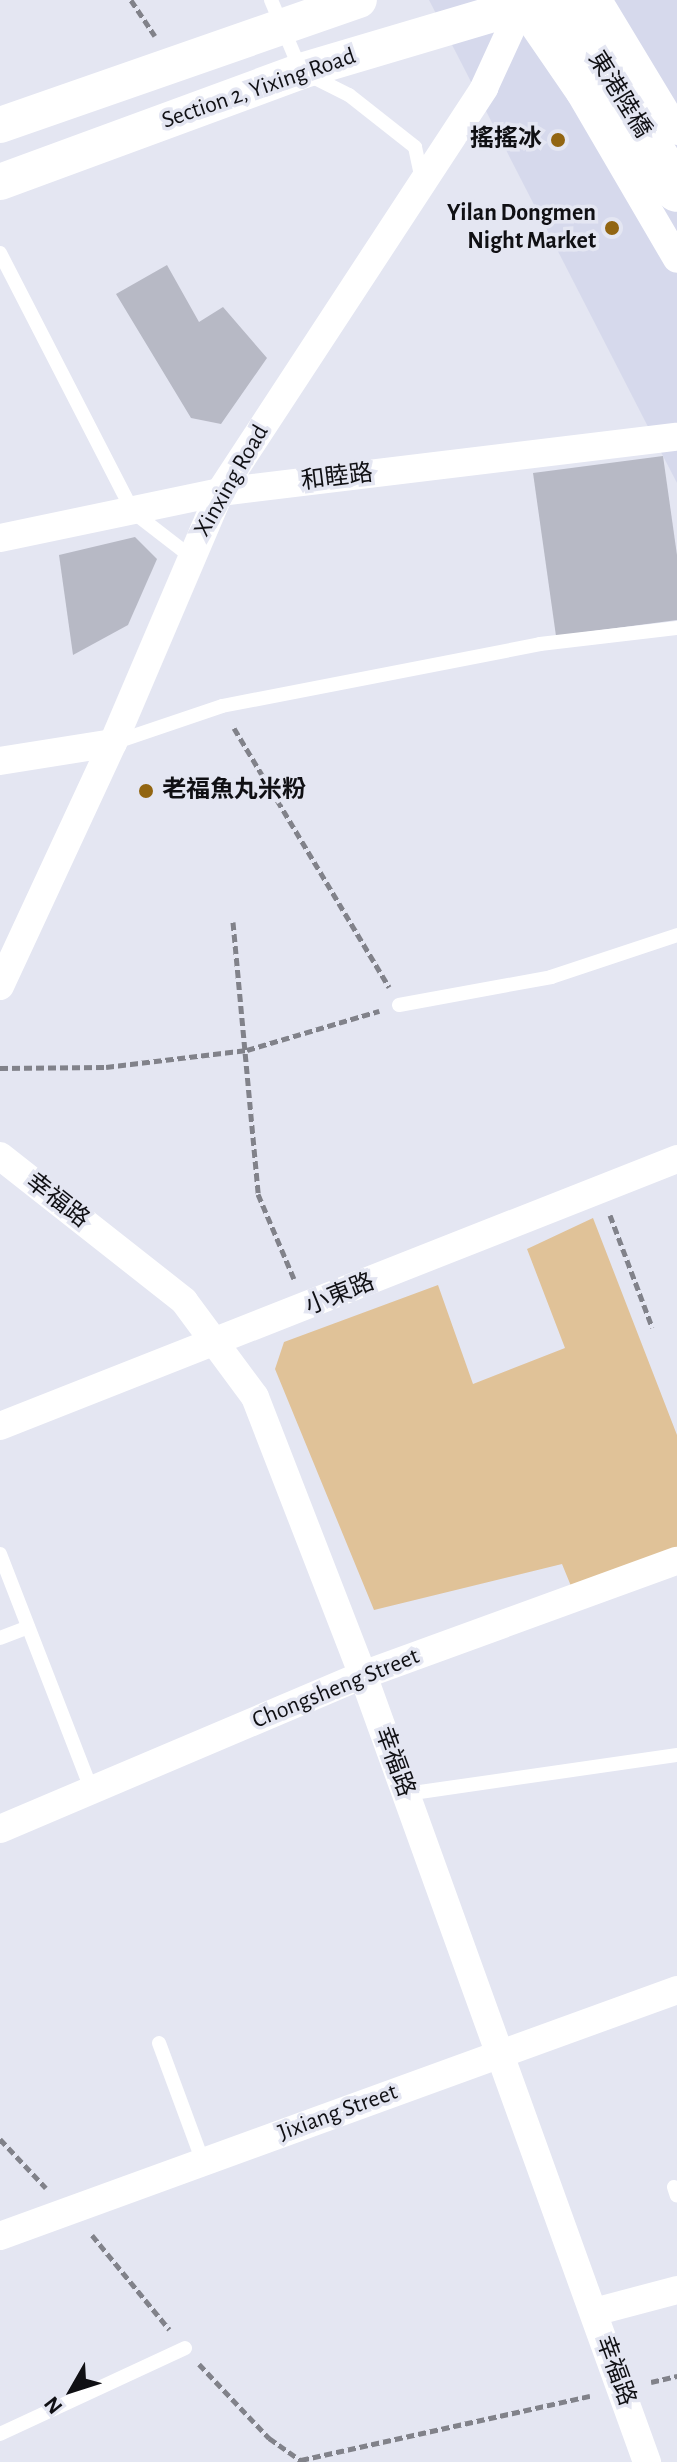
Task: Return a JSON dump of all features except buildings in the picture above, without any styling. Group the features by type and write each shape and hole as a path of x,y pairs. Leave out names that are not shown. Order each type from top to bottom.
{"main road":[{"name":"東港陸橋","path":"534,2 677,190"}],"street":[{"path":"0,125 278,13 359,0"},
{"path":"598,0 677,131"},
{"path":"534,2 580,93 677,259"},
{"name":"Section 2, Yixing Road","path":"0,182 301,71 534,2"},
{"name":"Xinxing Road","path":"0,986 113,743 190,556 220,492 484,88 534,2"},
{"name":"和睦路","path":"0,538 220,492 677,437"},
{"path":"0,761 113,743"},
{"name":"幸福路","path":"0,1156 184,1301 255,1397 363,1675 647,2462"},
{"name":"小東路","path":"0,1426 306,1309 677,1159"},
{"name":"Chongsheng Street","path":"0,1829 363,1675 677,1561"},
{"name":"Jixiang Street","path":"0,2236 677,1990"},
{"path":"594,2312 677,2290"}],"lane":[{"path":"278,13 301,71 349,95 415,147 423,183"},
{"path":"0,253 133,512 190,556"},
{"path":"113,743 222,706 540,644 677,628"},
{"path":"399,1005 551,977 677,935"},
{"path":"0,1554 92,1791"},
{"path":"0,1638 28,1627"},
{"path":"406,1794 677,1755"},
{"path":"159,2043 203,2162"},
{"path":"0,2434 185,2348"}],"path":[{"path":"0,1068 106,1067 247,1050 399,1005 222,706"},
{"path":"233,922 258,1194 306,1309"},
{"path":"601,1190 652,1327"},
{"path":"0,2139 269,2438 302,2461 677,2376"}],"shaded area":[{"name":"Yilan Dongmen Night Market","path":"429,0 677,0 677,483 663,456"},
{"path":"593,1218 677,1435 677,1548 571,1586 562,1564 374,1610 275,1369 284,1342 438,1285 473,1384 565,1348 527,1249"}],"place":[{"name":"搖搖冰","path":"558,140"},
{"name":"Yilan Dongmen Night Market","path":"612,228"},
{"name":"老福魚丸米粉","path":"146,791"}]}
